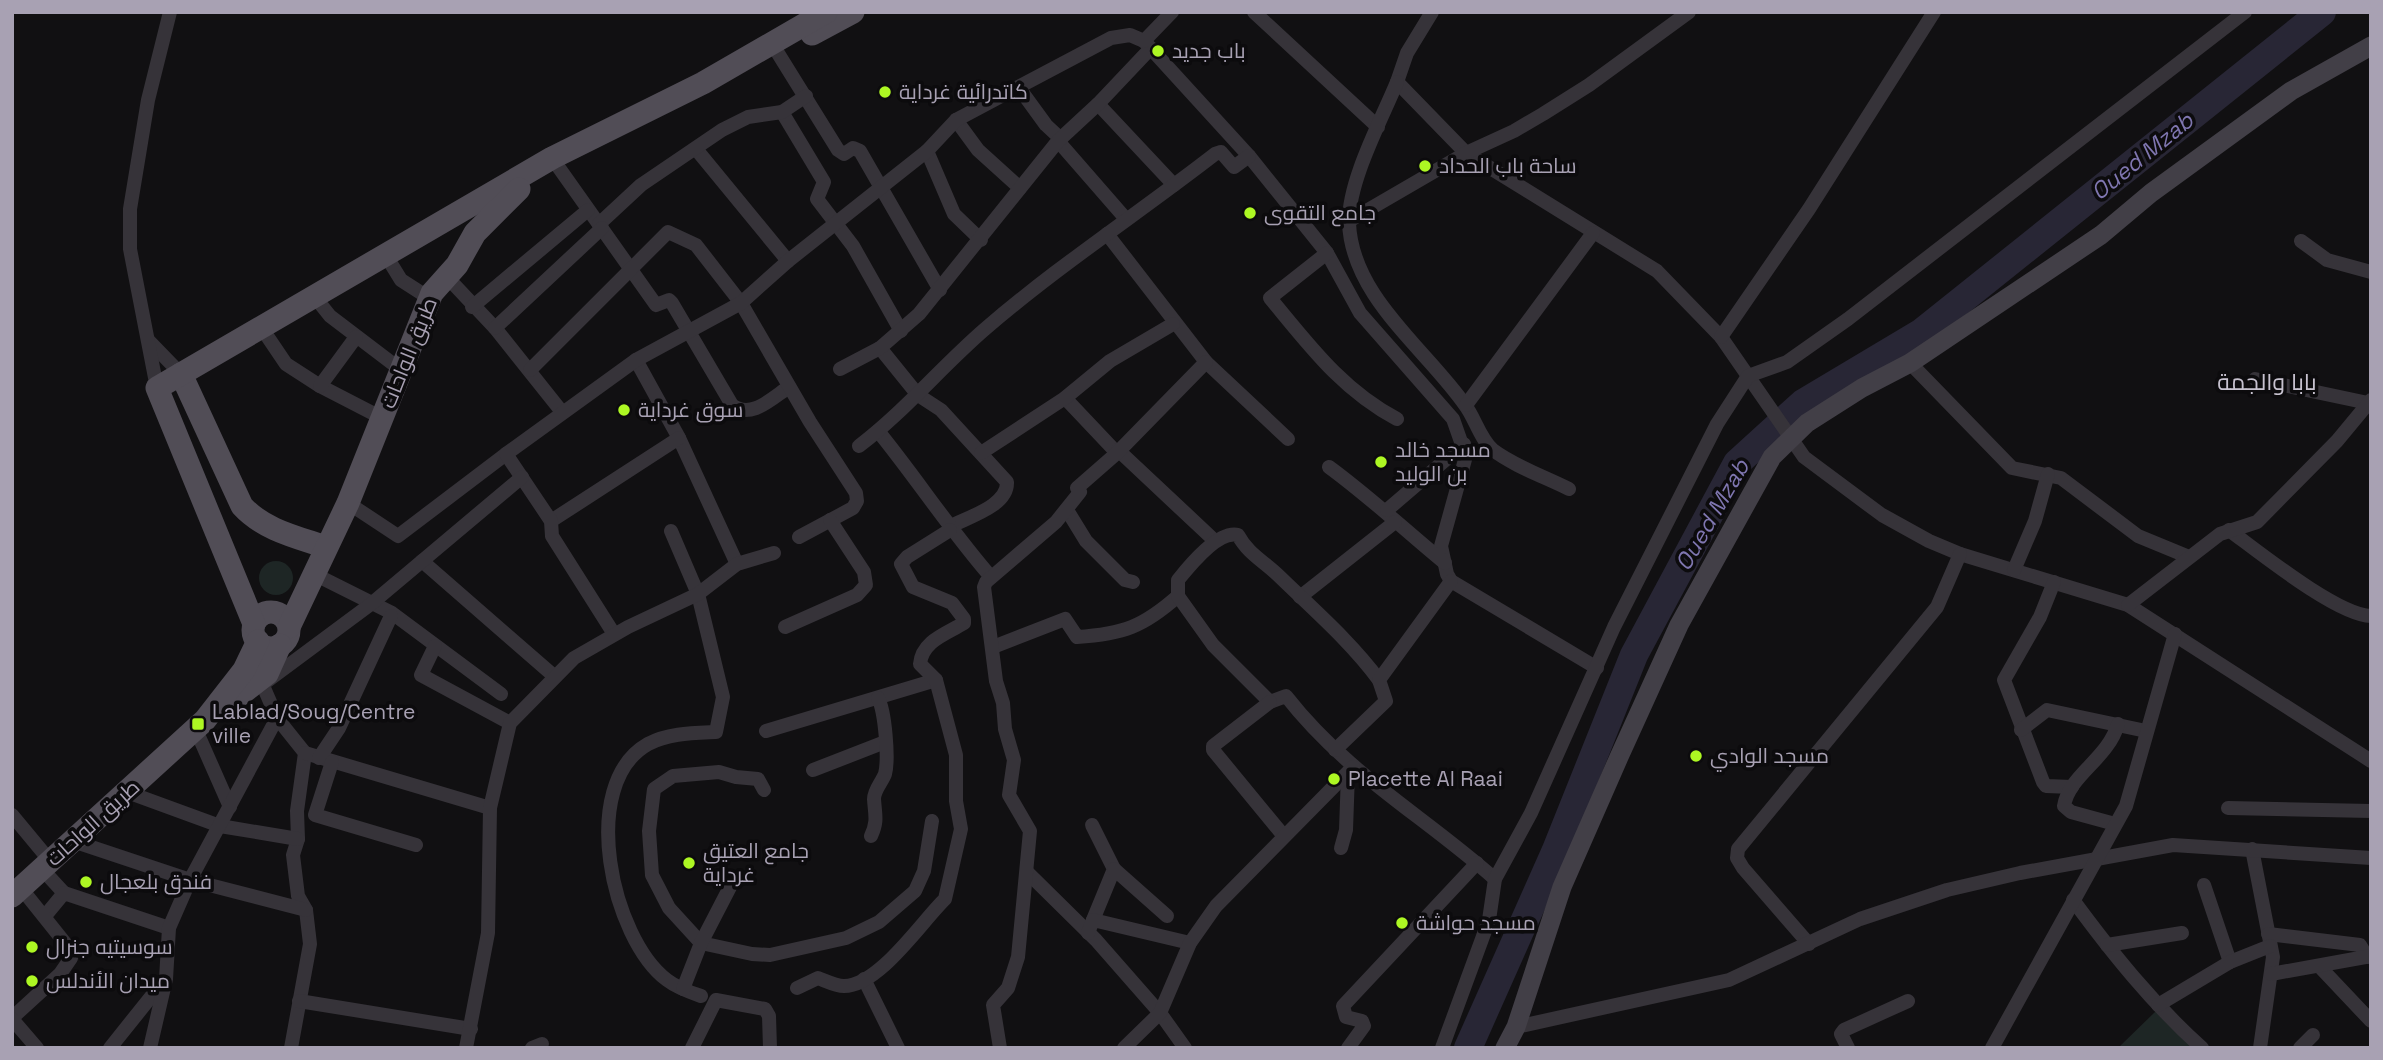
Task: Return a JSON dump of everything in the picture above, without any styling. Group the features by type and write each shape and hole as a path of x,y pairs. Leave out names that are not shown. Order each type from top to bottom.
{"main road":[{"name":"طريق الواحات","path":"775,48 826,12"},
{"name":"طريق الواحات","path":"157,388 385,254 555,162 703,83 853,12"},
{"name":"طريق الواحات","path":"201,725 244,670 277,639 314,574 348,503 429,298 447,277 475,233 523,186 555,162"},
{"path":"181,374 242,506 253,518 265,525 326,548"},
{"path":"157,388 277,639"},
{"name":"طريق الواحات","path":"17,892 201,725 262,683 273,667 277,639"}],"street":[{"path":"157,388 130,249 130,209 148,100 170,12"},
{"path":"840,369 880,348 901,331 940,290 1060,140 1098,104 1172,12"},
{"path":"1254,12 1378,127"},
{"path":"1432,12 1407,52 1354,191 1349,221 1360,265 1380,303 1466,405 1492,449 1569,489"},
{"path":"1349,221 1466,153 1514,131 1589,85 1689,12"},
{"path":"1721,337 1810,209 1934,12"},
{"path":"1442,1048 1489,920 1495,879 1531,813 1614,627 1717,424 1751,382 1787,362 1848,319 2245,12"},
{"path":"348,503 398,536 562,412 636,360 741,303 788,261 927,151 956,120 1111,38 1130,35 1148,44 1249,156 1327,253 1360,313 1453,419 1464,444 1465,467 1441,545 1451,581 1597,668"},
{"path":"1505,1048 1516,1027 1562,887 1598,804 1679,625 1772,457 1794,433 1862,388 1910,363 2101,234 2151,193 2291,91 2371,46"},
{"path":"775,48 838,150 844,154 858,149 882,186 940,290"},
{"path":"1397,82 1466,153 1651,266 1721,337 1794,445 1815,467 1901,527 1960,554 2128,605 2371,761"},
{"path":"1019,88 1046,125 1126,219"},
{"path":"495,328 641,185 748,117 782,112 806,96"},
{"path":"1098,104 1174,185"},
{"path":"782,112 824,182 817,199 837,224 901,331"},
{"path":"956,120 978,150 1020,188"},
{"path":"696,149 788,261"},
{"path":"927,151 954,214 963,226 981,240"},
{"path":"859,446 1036,286 1126,219 1218,152 1234,167 1249,156"},
{"path":"555,162 656,305 671,301 692,331 732,405 741,412 749,412 789,387"},
{"path":"472,307 588,210"},
{"path":"530,370 633,270 664,235 673,232 685,242 696,245 741,303 789,387 856,493 857,501 853,508 799,537"},
{"path":"1466,405 1593,233"},
{"path":"1107,234 1173,324 1206,362 1288,439"},
{"path":"2301,241 2327,260 2371,272"},
{"path":"1327,253 1270,298 1337,377 1369,403 1397,419"},
{"path":"385,254 401,280 429,298"},
{"path":"447,277 472,307 495,328 562,412"},
{"path":"314,296 330,316 401,370"},
{"path":"981,453 1065,398 1110,361 1173,324"},
{"path":"261,327 286,364 320,386 382,418"},
{"path":"320,386 356,337"},
{"path":"148,340 181,374"},
{"path":"797,988 818,978 846,986 864,979 897,953 944,899 949,888 960,821 956,801 956,755 936,680 920,664 921,652 964,623 964,619 952,603 913,587 901,564 949,528 999,501 1006,494 1003,475 941,410 918,395 880,348"},
{"path":"636,360 678,438 737,564"},
{"path":"1000,1048 993,1005 1008,988 1018,957 1030,831 1010,795 1014,760 1004,729 1003,703 996,681 984,587 991,577 1067,510 1080,492 1077,488 1118,452 1206,362"},
{"path":"1910,363 2006,463 2021,471 2048,474 2072,484 2138,536 2189,557"},
{"path":"2128,605 2189,557 2230,530 2257,523 2337,441 2369,402 2255,379"},
{"path":"1065,398 1118,452 1215,541"},
{"path":"878,431 927,491 949,528 991,577"},
{"path":"551,521 678,438"},
{"path":"1300,597 1391,516 1464,444"},
{"path":"506,454 551,521 552,536 614,634"},
{"path":"1329,467 1446,563"},
{"path":"2014,570 2035,521 2048,474"},
{"path":"277,639 371,604 522,477"},
{"path":"1067,510 1086,541 1125,580 1133,582"},
{"path":"785,627 857,595 866,585 866,576 830,520"},
{"path":"2230,530 2312,588 2352,612 2371,616"},
{"path":"671,531 698,594 723,697 716,732 681,734 648,744 626,767 609,807 609,853 626,924 649,960 666,979 701,996"},
{"path":"1270,702 1213,645 1178,596 1178,580 1215,541 1232,533 1238,535 1247,551 1361,656 1379,680 1385,701 1335,750"},
{"path":"466,1048 488,933 490,808 510,723 574,658 614,634 698,594 737,564 774,553"},
{"path":"1809,944 1743,868 1737,858 1738,849 1742,839 1937,607 1960,554"},
{"path":"422,561 554,676"},
{"path":"314,574 391,613 391,616 501,694"},
{"path":"1379,680 1451,581"},
{"path":"2054,582 2040,617 2004,680 2021,730 2046,786 2072,787"},
{"path":"992,647 1065,619 1077,637 1105,636 1153,618 1178,596"},
{"path":"290,1048 310,944 306,910 298,896 293,855 298,839 297,811 318,758 340,728 391,616"},
{"path":"1992,1048 2098,858 2132,791 2146,731 2175,634"},
{"path":"435,646 421,675 510,723"},
{"path":"473,702 482,680"},
{"path":"766,731 936,680"},
{"path":"262,683 277,718 318,758 490,808"},
{"path":"1283,835 1213,750 1213,746 1270,702 1286,696 1318,737 1335,750 1350,770 1495,879"},
{"path":"871,836 877,823 874,797 885,773 883,708 878,698"},
{"path":"2021,730 2047,709 2146,731"},
{"path":"150,1048 166,979 169,928 190,880 277,718"},
{"path":"2115,824 2066,810 2064,802 2072,787 2110,746 2118,724"},
{"path":"201,725 230,807"},
{"path":"813,770 885,742"},
{"path":"318,758 315,815 416,845"},
{"path":"1124,1048 1160,1013 1190,943 1216,906 1283,835 1350,770"},
{"path":"1341,848 1346,830 1350,770"},
{"path":"764,790 758,779 736,778 719,772 673,776 654,789 649,831 652,875 669,908 701,943 770,955 855,935 879,922 915,891 924,872 932,821"},
{"path":"127,792 220,826 298,839"},
{"path":"2228,808 2371,811"},
{"path":"12,815 64,893 169,928"},
{"path":"1092,825 1114,869 1167,916"},
{"path":"73,841 190,880 306,910"},
{"path":"1516,1027 1729,980 1860,919 1947,891 2098,858 2173,845 2371,858"},
{"path":"2252,849 2269,940 2271,974 2260,1048"},
{"path":"1348,1048 1364,1026 1362,1021 1346,1017 1343,1006 1477,863"},
{"path":"1091,926 1114,869"},
{"path":"1027,872 1091,926 1185,1048"},
{"path":"2204,885 2230,962"},
{"path":"683,989 701,943 730,887"},
{"path":"17,892 44,916 65,943 71,958 60,974 12,1018 37,1048"},
{"path":"44,916 64,893"},
{"path":"2073,900 2158,1005 2202,1048"},
{"path":"1091,926 1190,943"},
{"path":"2107,945 2182,933"},
{"path":"2158,1005 2269,940 2360,945 2369,956 2271,974"},
{"path":"2319,966 2371,1021"},
{"path":"110,1048 166,979"},
{"path":"864,979 898,1048"},
{"path":"692,1048 716,1000 765,1009 769,1016 770,1048"},
{"path":"299,1001 471,1030"},
{"path":"1848,1048 1841,1034 1844,1030 1908,1002"},
{"path":"2300,1048 2313,1035"}],"shaded area":[{"path":"276,561 288,566 293,578 288,590 276,595 264,590 259,578 264,566"},
{"path":"2156,1011 2193,1048 2118,1048"}],"waterway":[{"name":"Oued Mzab","path":"1468,1048 1556,850 1634,655 1737,463 1803,403 1922,332 2322,12"}],"place":[{"name":"باب جديد","path":"1158,51"},
{"name":"كاتدرائية غرداية","path":"885,92"},
{"name":"ساحة باب الحداد","path":"1425,166"},
{"name":"جامع التقوى","path":"1250,213"},
{"name":"سوق غرداية","path":"624,410"},
{"name":"مسجد خالد بن الوليد","path":"1381,462"},
{"name":"Lablad/Soug/Centre ville","path":"198,724"},
{"name":"مسجد الوادي","path":"1696,756"},
{"name":"Placette Al Raai","path":"1334,779"},
{"name":"جامع العتيق غرداية","path":"689,863"},
{"name":"فندق بلعجال","path":"86,882"},
{"name":"مسجد حواشة","path":"1402,923"},
{"name":"سوسيتيه جنرال","path":"32,947"},
{"name":"ميدان الأندلس","path":"32,981"}],"district":[{"name":"بابا والجمة","path":"2267,382"}]}
